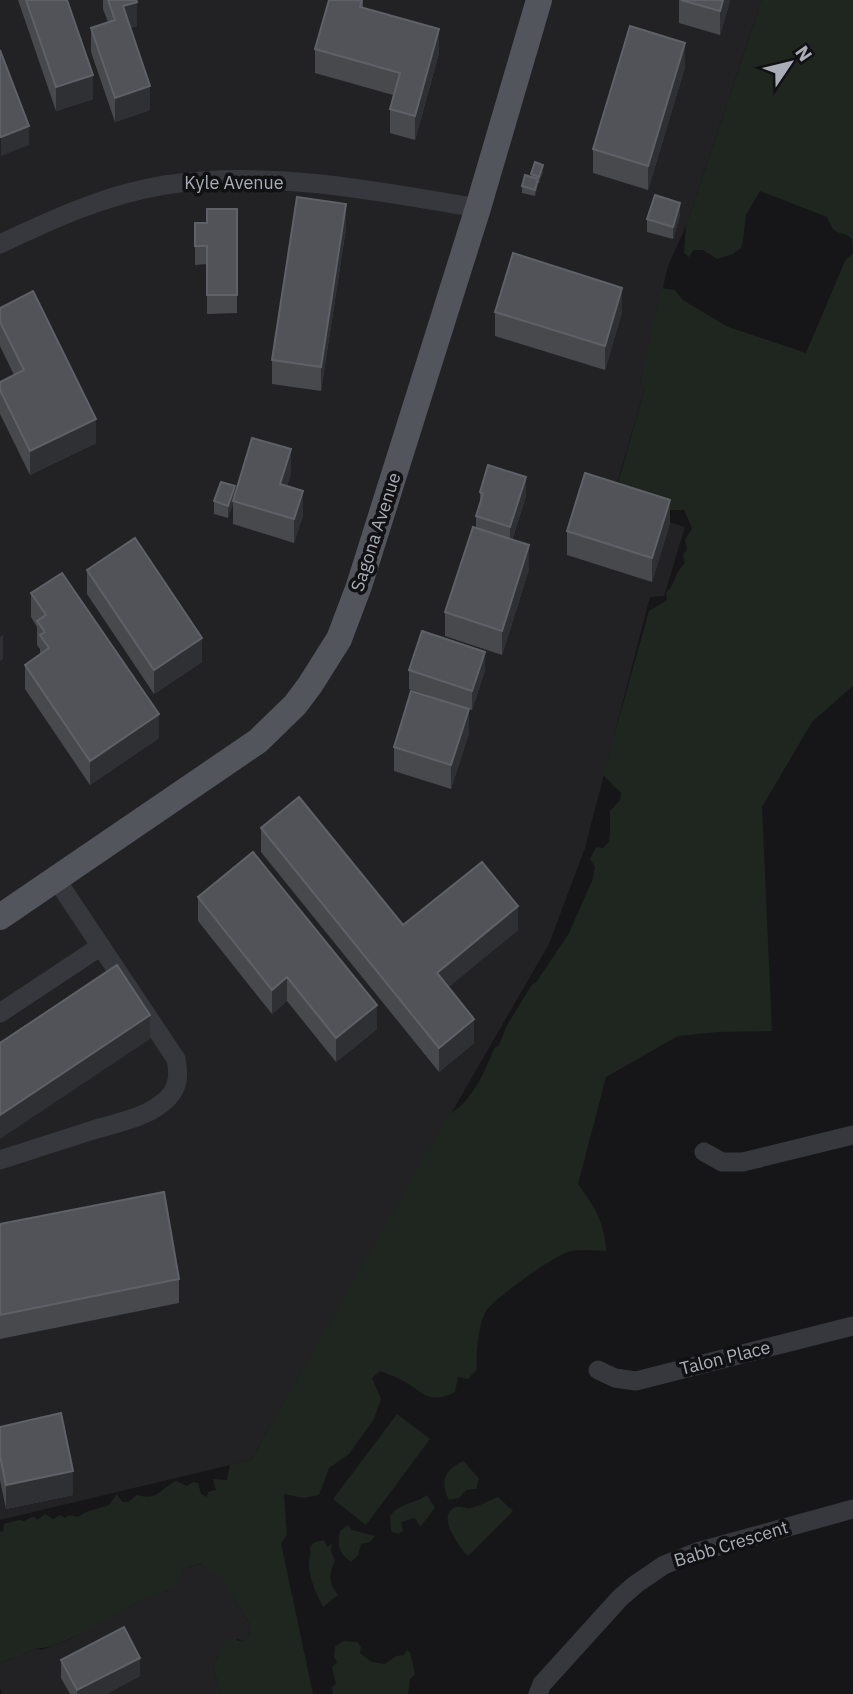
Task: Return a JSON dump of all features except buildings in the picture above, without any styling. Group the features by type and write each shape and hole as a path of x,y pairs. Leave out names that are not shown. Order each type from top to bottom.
{"main road":[{"name":"Sagona Avenue","path":"0,917 248,749 277,724 310,685 339,639 359,586 478,208 539,0"}],"street":[{"name":"Kyle Avenue","path":"0,244 110,198 166,184 264,180 341,187 478,208"},
{"path":"0,1160 130,1118 154,1108 176,1088 179,1072 176,1059 56,879"},
{"path":"0,1013 101,946"},
{"path":"704,1152 722,1162 743,1162 853,1135"},
{"name":"Talon Place","path":"598,1370 615,1378 636,1381 853,1326"},
{"name":"Babb Crescent","path":"538,1694 542,1684 620,1598 656,1570 697,1552 853,1509"}],"shaded area":[{"path":"0,0 762,0 686,226 668,266 640,384 645,388 611,504 685,527 664,596 650,597 585,848 549,944 251,1460 0,1520"},
{"path":"762,0 853,0 853,250 852,239 836,231 827,217 760,191 746,215 742,247 733,254 717,259 703,250 694,250 689,257 684,253 686,226"},
{"path":"853,253 853,686 812,722 762,807 772,1031 678,1036 606,1077 578,1184 598,1215 606,1251 577,1251 561,1255 524,1278 491,1305 483,1317 479,1331 477,1369 468,1379 458,1377 455,1392 439,1397 427,1396 402,1380 380,1371 372,1378 381,1399 374,1419 349,1454 329,1468 319,1495 304,1498 284,1494 287,1535 281,1543 313,1694 220,1694 213,1664 222,1651 226,1638 245,1642 251,1631 248,1621 218,1573 208,1570 201,1563 183,1569 178,1581 168,1590 143,1599 72,1638 45,1648 35,1648 18,1658 0,1663 0,1532 3,1531 4,1524 24,1521 34,1516 37,1520 45,1514 53,1519 60,1515 65,1518 69,1515 78,1517 109,1505 117,1494 122,1502 128,1502 137,1495 154,1496 176,1481 187,1486 193,1482 198,1483 201,1494 207,1497 208,1492 216,1490 213,1479 227,1480 230,1465 251,1460 449,1114 464,1102 477,1085 506,1027 569,933 592,881 595,867 590,859 596,847 603,848 609,842 610,811 620,800 621,793 603,775 649,611 667,600 666,593 685,563 685,540 692,528 684,510 669,510 617,486 645,388 640,385 661,288 675,290 683,300 728,327 806,353 845,261"},
{"path":"397,1414 430,1439 366,1525 333,1499"},
{"path":"464,1461 479,1479 476,1489 466,1490 459,1498 449,1500 444,1481 452,1468"},
{"path":"427,1495 435,1508 420,1527 415,1518 401,1522 403,1531 398,1534 391,1531 390,1516 394,1512"},
{"path":"498,1497 513,1511 468,1556 452,1533 449,1512 456,1507 478,1506"},
{"path":"348,1525 352,1530 375,1536 370,1542 361,1544 358,1555 351,1562 341,1552 339,1545 340,1531"},
{"path":"324,1540 327,1547 332,1543 331,1551 335,1561 330,1579 338,1595 323,1607 309,1566 310,1547 315,1542"},
{"path":"202,1563 208,1570 218,1572 248,1621 251,1631 245,1642 237,1639 222,1651 213,1664 220,1694 2,1694 0,1663 18,1658 35,1648 41,1650 68,1640 146,1597 167,1591 183,1569"},
{"path":"343,1641 357,1642 361,1647 360,1653 372,1662 385,1664 396,1656 404,1655 407,1650 410,1652 415,1674 410,1680 408,1694 333,1694 332,1687 336,1684 332,1667 337,1662 334,1657 335,1647"}]}
